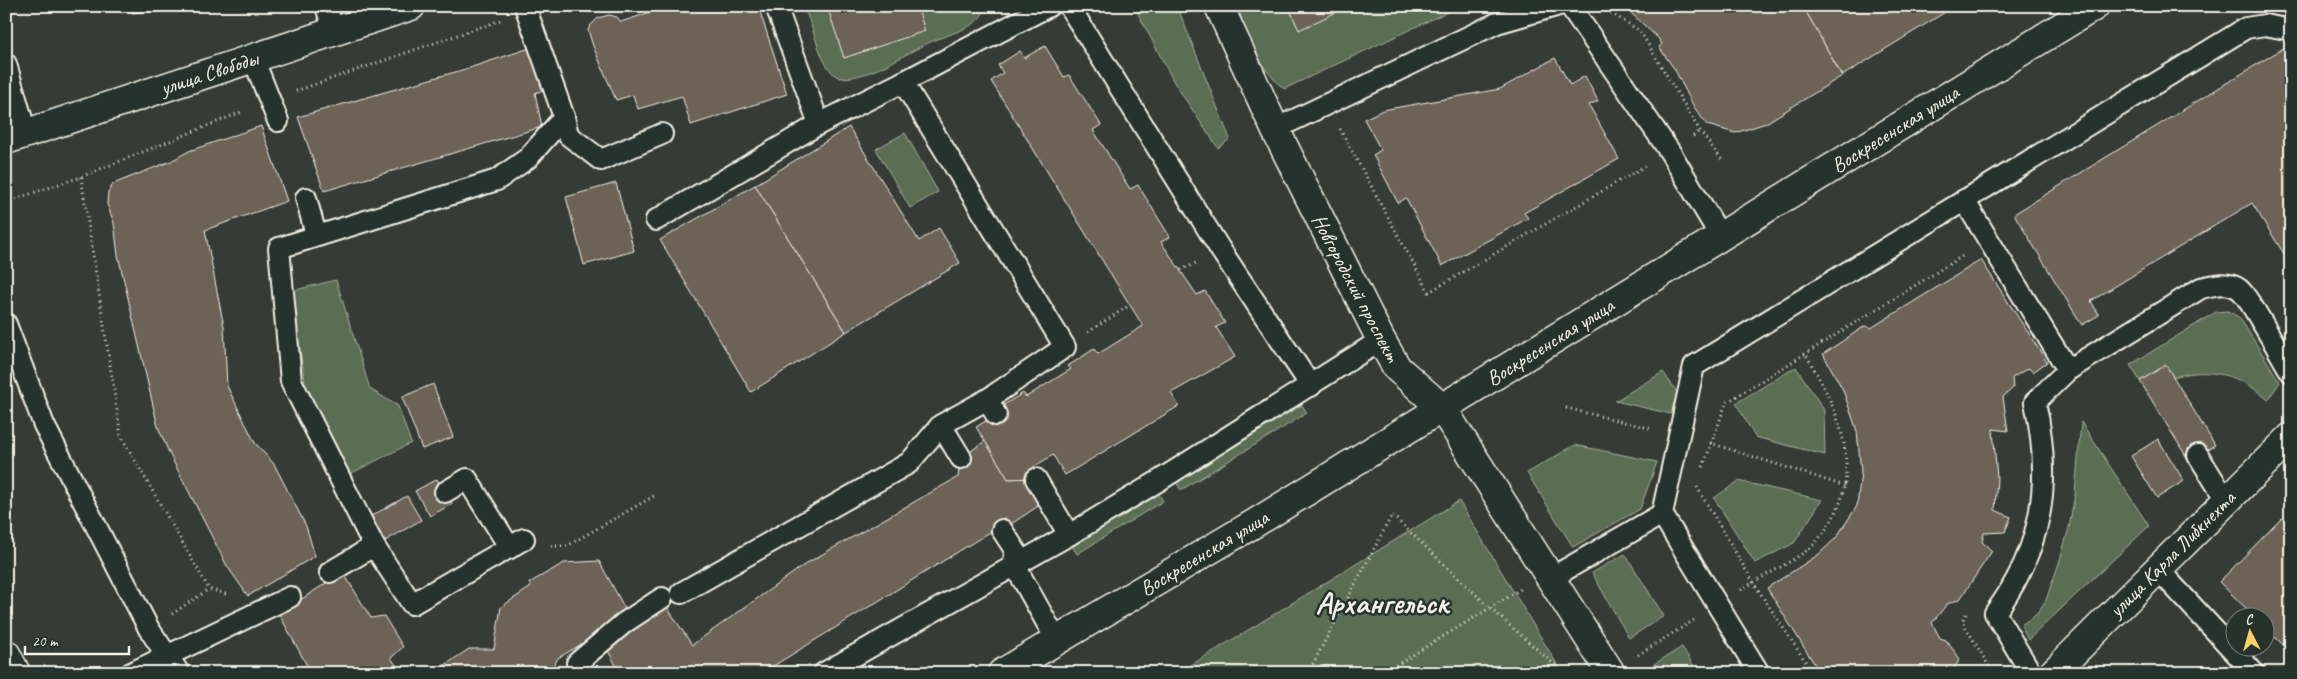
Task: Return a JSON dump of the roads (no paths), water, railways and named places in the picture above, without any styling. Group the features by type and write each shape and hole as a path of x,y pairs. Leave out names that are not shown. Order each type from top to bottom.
{"street":[{"name":"Новгородский проспект","path":"1219,6 1275,129 1380,340 1397,368 1442,408 1539,582 1608,672"},
{"name":"Воскресенская улица","path":"1002,673 1058,641 1722,238 2095,6"},
{"name":"улица Свободы","path":"16,136 408,7"},
{"name":"улица Карла Либкнехта","path":"2053,673 2291,436"},
{"path":"6,654 16,673"}],"lane":[{"path":"326,6 334,32"},
{"path":"525,6 564,117 568,135 601,160 662,134"},
{"path":"776,6 819,124"},
{"path":"656,220 819,124 1048,6"},
{"path":"1069,6 1220,249 1311,386"},
{"path":"1570,6 1670,152 1722,238"},
{"path":"1275,129 1497,23 1543,8"},
{"path":"1759,673 1662,514 1694,366 2246,28 2265,25 2291,30"},
{"path":"253,58 278,121"},
{"path":"6,64 16,136"},
{"path":"583,673 577,663 624,623 909,463 941,425 992,407 1065,347 903,82"},
{"path":"445,492 467,480 517,544 412,604 374,546 291,381 279,248 497,180 528,158 564,117"},
{"path":"306,198 316,235"},
{"path":"1964,200 2068,370"},
{"path":"2031,673 1995,613 2015,587 2026,560 2042,499 2044,471 2043,438 2035,402 2068,370 2202,288 2224,284 2241,290 2291,372"},
{"path":"6,324 44,425 149,629 174,665"},
{"path":"824,673 1069,534 1311,386 1380,340"},
{"path":"941,425 961,458"},
{"path":"2198,456 2226,500"},
{"path":"1036,478 1069,534"},
{"path":"1539,582 1662,514"},
{"path":"1002,530 1015,550 1014,564 1058,641"},
{"path":"330,572 374,546"},
{"path":"2157,568 2254,673"},
{"path":"131,673 174,665 290,597"}],"district":[{"name":"Архангельск","path":"1382,602"}]}
